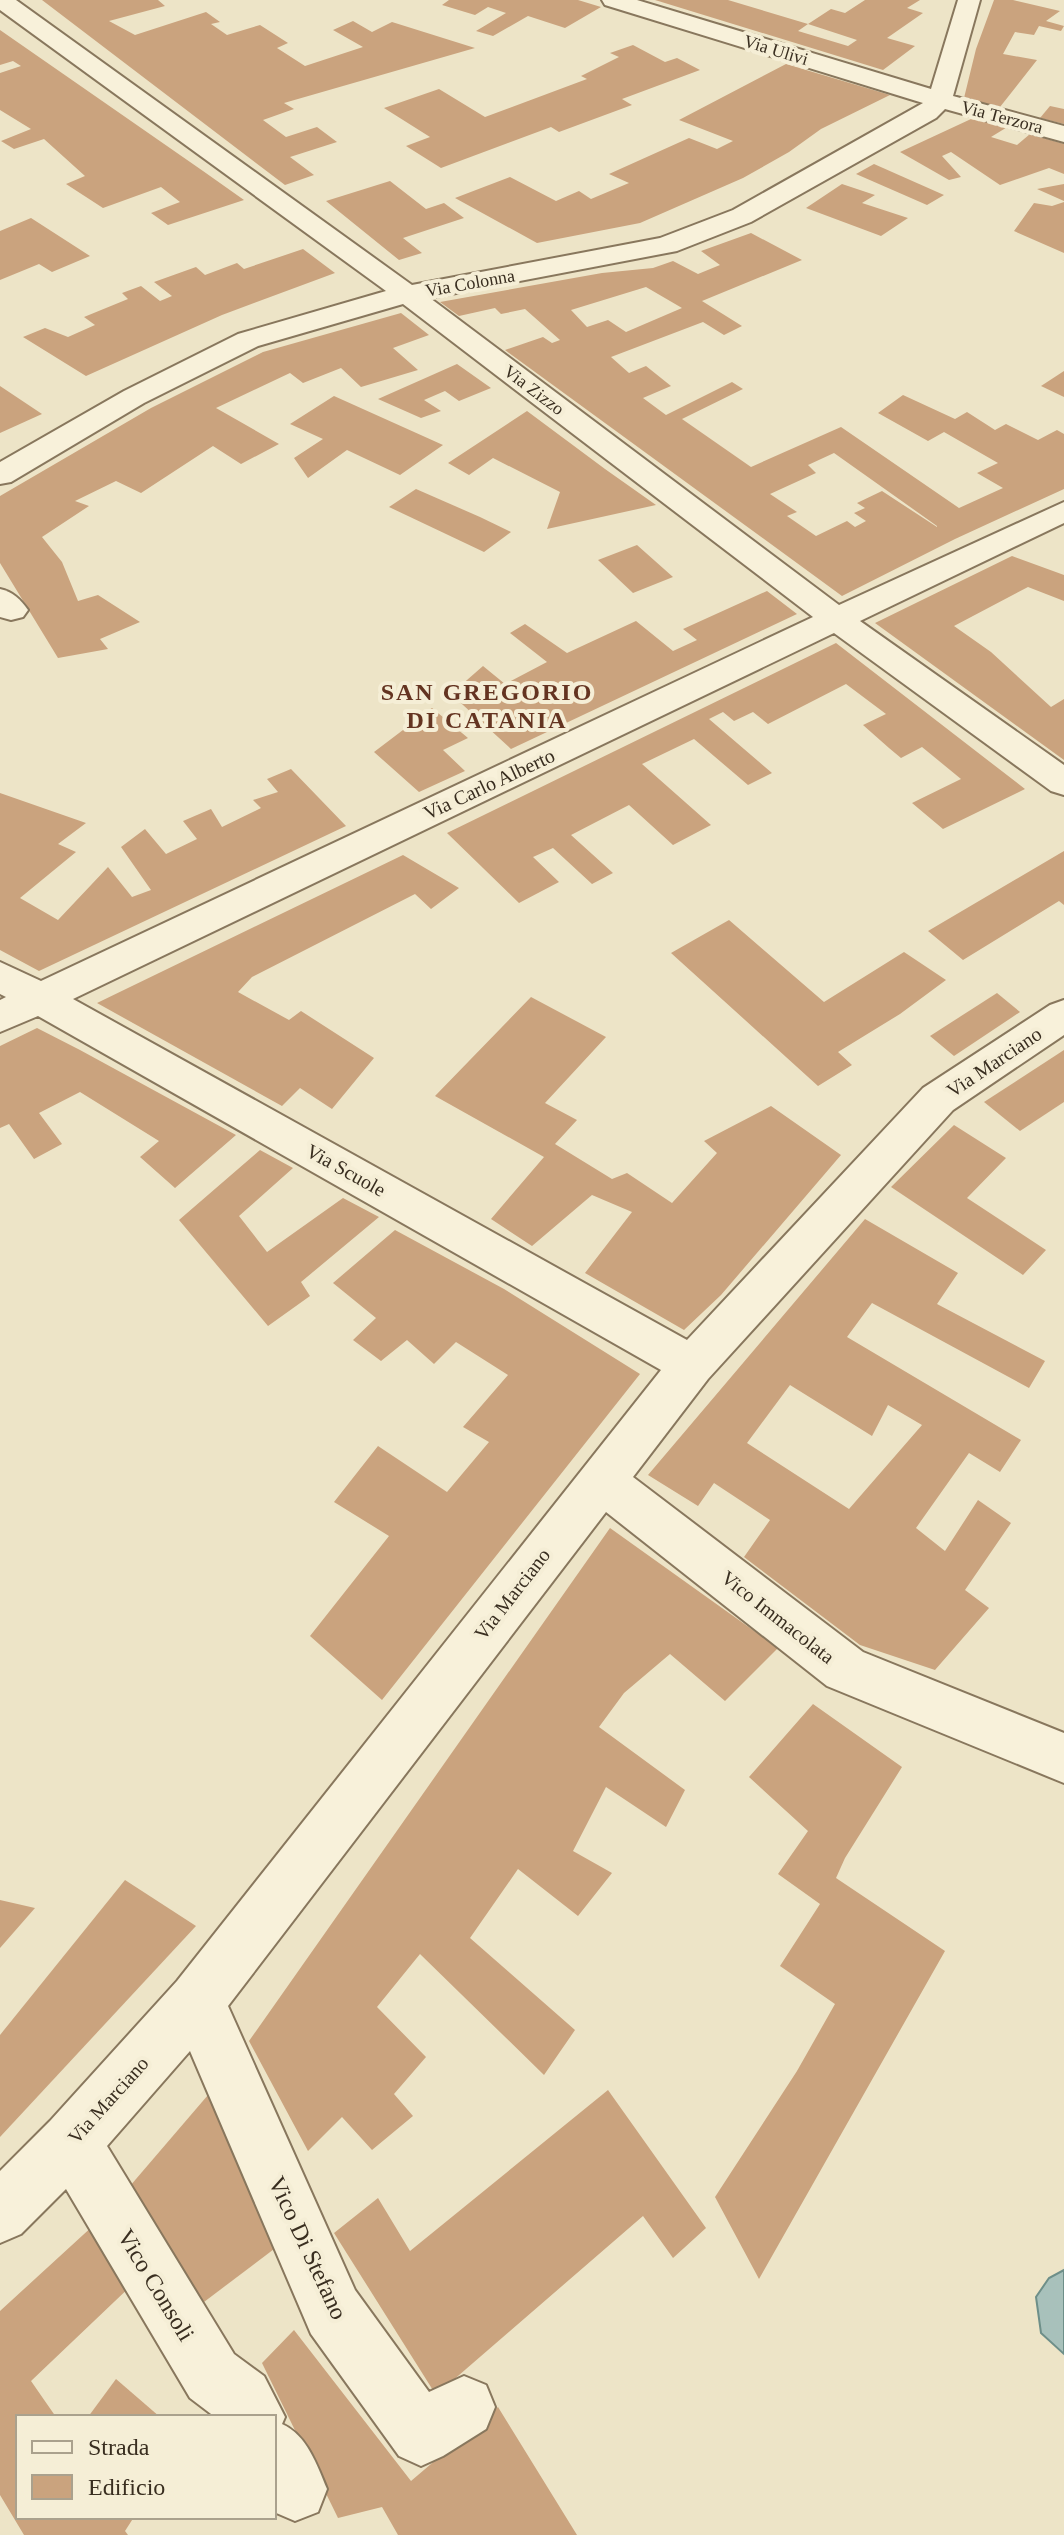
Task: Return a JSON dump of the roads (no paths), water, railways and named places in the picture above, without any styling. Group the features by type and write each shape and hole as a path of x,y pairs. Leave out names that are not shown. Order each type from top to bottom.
{"street":[{"name":"Via Ulivi","path":"613,0 940,100"},
{"path":"940,100 969,0"},
{"name":"Via Zizzo","path":"2,2 407,294 836,619 1064,783"},
{"name":"Via Terzora","path":"940,100 1064,134"},
{"name":"Via Colonna","path":"0,475 134,397 248,340 407,294 667,245 742,216 927,113 940,100"},
{"name":"Via Carlo Alberto","path":"0,1017 1064,511"},
{"name":"Via Scuole","path":"0,976 692,1365"},
{"name":"Via Marciano","path":"0,2213 71,2142 197,2001 692,1365 938,1099 1064,1015"},
{"name":"Vico Immacolata","path":"601,1480 845,1669 1064,1758"},
{"name":"Vico Di Stefano","path":"197,2001 333,2312 421,2434 464,2407"},
{"name":"Vico Consoli","path":"71,2142 212,2376 242,2398 252,2415"}],"water":[{"path":"1064,2270 1064,2354 1041,2333 1036,2297 1049,2278"}],"district":[{"name":"SAN GREGORIO DI CATANIA","path":"487,706"}]}
